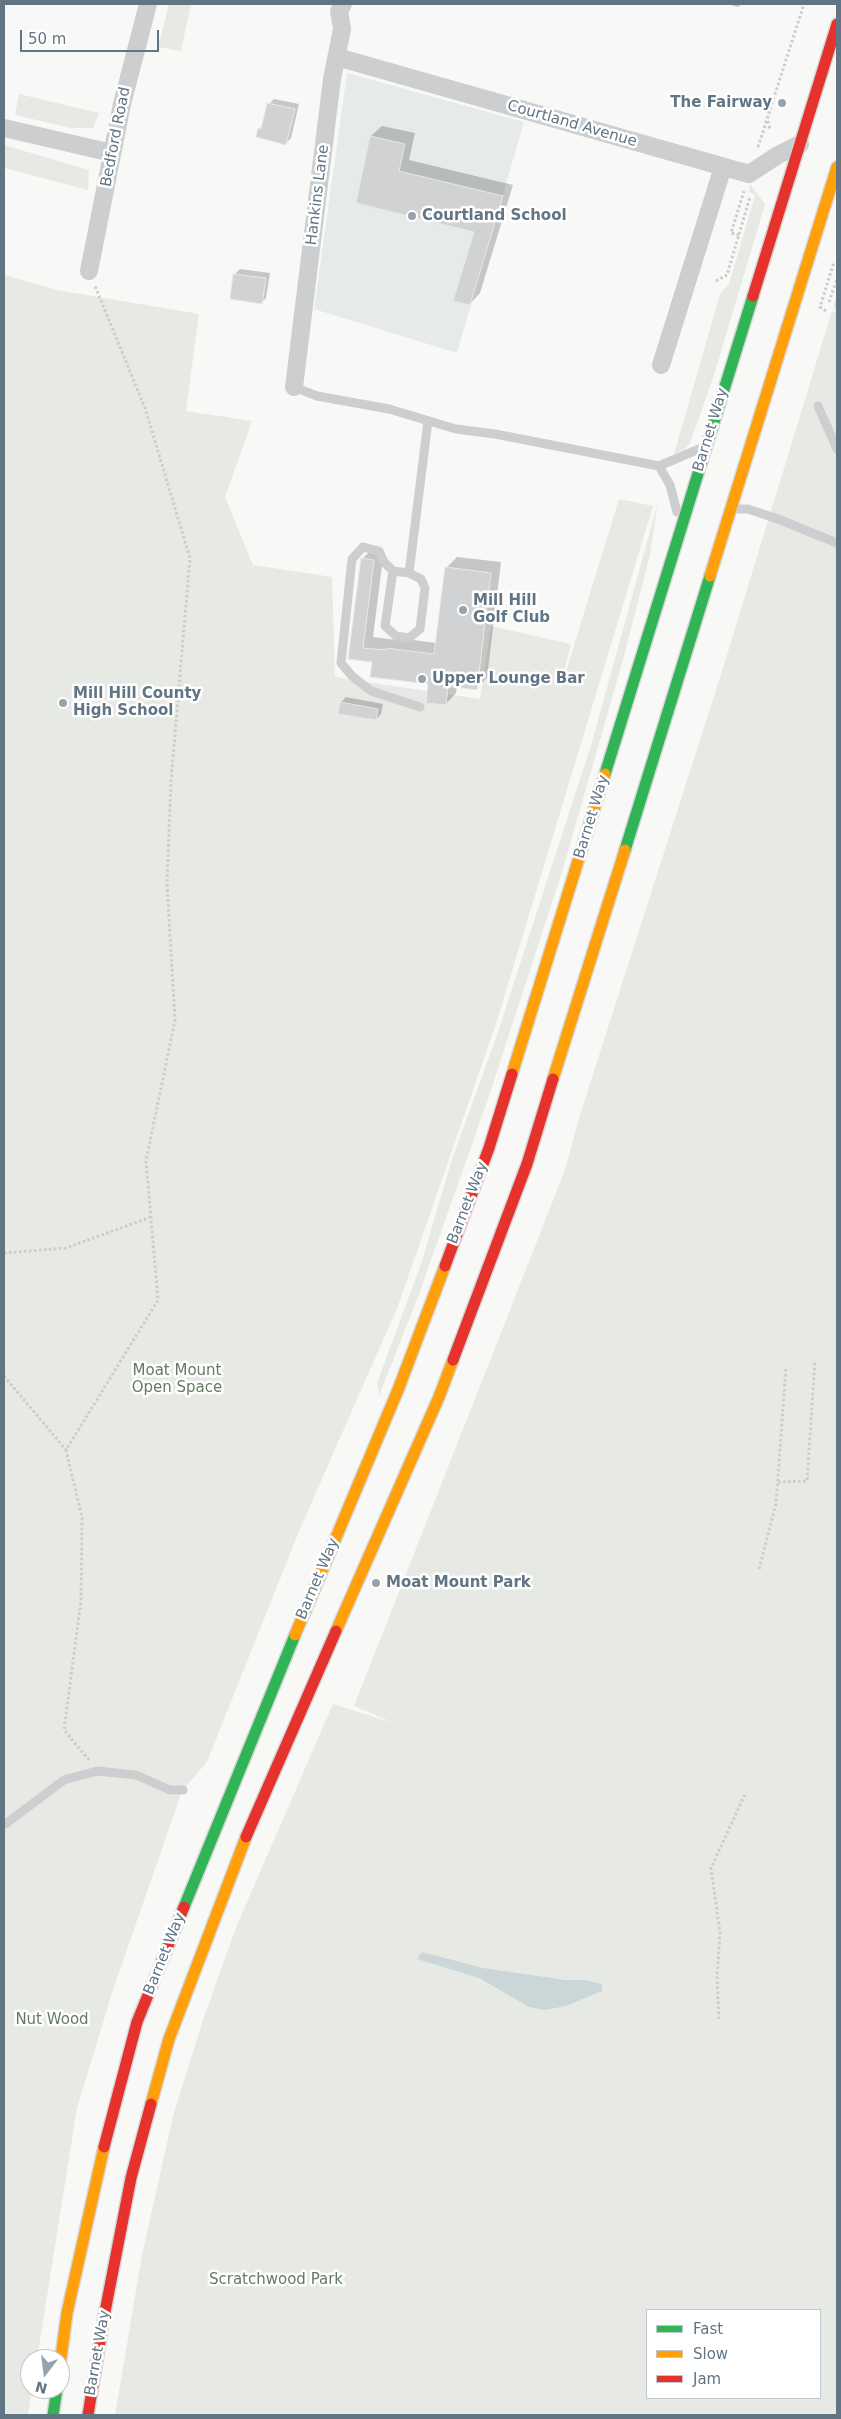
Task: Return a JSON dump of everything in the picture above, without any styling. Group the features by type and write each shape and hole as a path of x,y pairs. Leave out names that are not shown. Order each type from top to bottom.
{"highway":[{"name":"Barnet Way","path":"62,2349 67,2313 97,2173 137,2022 299,1624 398,1390 489,1148 837,24"},
{"name":"Barnet Way","path":"88,2415 104,2317 131,2178 169,2039 248,1831 439,1397 527,1164 837,167"},
{"path":"53,2415 55,2399"}],"street":[{"name":"Bedford Road","path":"89,271 136,43 148,4"},
{"name":"Hankins Lane","path":"294,387 342,29 337,6"},
{"name":"Courtland Avenue","path":"337,57 723,167 747,181"},
{"path":"4,128 112,153"},
{"path":"747,181 778,155 800,144"},
{"path":"661,365 723,167"}],"lane":[{"path":"294,387 317,396 389,408 456,429 495,434 659,466 706,446"},
{"path":"818,406 837,449"},
{"path":"409,573 428,421"},
{"path":"659,466 670,485 681,527"},
{"path":"731,508 748,509 837,543"},
{"path":"393,571 385,626 396,636 410,638 420,629 425,588 421,579 409,573 393,571 384,562 379,551 363,547 352,559 342,663 352,676 371,691 420,707"},
{"path":"4,1825 64,1780 98,1771 136,1775 170,1790 183,1790"}],"path":[{"path":"755,154 768,120 804,4"},
{"path":"768,120 770,130"},
{"path":"739,235 731,233 747,181"},
{"path":"716,281 727,276 750,197"},
{"path":"826,311 820,307 835,257"},
{"path":"66,1450 158,1300 146,1161 175,1020 167,884 171,781 190,558 145,408 89,271"},
{"path":"829,302 837,279"},
{"path":"4,1253 66,1248 151,1217"},
{"path":"778,1482 807,1481 815,1361"},
{"path":"759,1569 776,1504 786,1366"},
{"path":"4,1376 66,1450 82,1518 82,1601 64,1730 98,1771"},
{"path":"719,2019 717,1978 720,1933 712,1868 746,1792"}],"shaded area":[{"name":"Courtland School","path":"347,73 524,122 457,353 314,309"},
{"path":"422,1952 483,1968 565,1980 585,1980 602,1984 602,1991 566,2006 545,2010 529,2007 479,1978 417,1959"}],"green space":[{"path":"169,4 191,4 181,51 158,47"},
{"path":"19,94 99,113 93,128 71,128 15,115"},
{"path":"4,145 89,170 88,190 4,168"},
{"path":"750,184 765,204 714,375 690,443 684,450 674,454 720,294 729,284 755,195 749,192"},
{"name":"Moat Mount Open Space","path":"4,275 57,290 199,314 186,411 252,421 225,497 253,565 332,577 335,677 480,699 491,626 571,644 559,694 619,499 653,506 496,1024 398,1306 300,1529 207,1762 182,1791 113,1990 77,2108 39,2349 20,2349 20,2399 30,2399 28,2415 4,2415"},
{"name":"Scratchwood Park","path":"837,296 837,2415 115,2415 142,2255 173,2116 203,2020 237,1925 333,1704 394,1723 354,1706 565,1170 579,1118 723,668 832,311 836,312 833,306"},
{"path":"658,502 650,555 623,660 562,872 488,1099 418,1297 379,1396 377,1383 422,1261 452,1159 497,1035 592,742"}],"building":[{"path":"267,103 295,109 286,145 256,137 258,128 261,129"},
{"path":"370,136 405,144 399,171 503,196 470,305 453,301 474,232 356,203"},
{"path":"233,274 266,278 262,304 230,299"},
{"name":"Mill Hill Golf Club","path":"361,558 374,560 363,648 386,650 386,648 434,654 445,567 491,573 477,690 448,686 446,705 426,703 428,684 370,677 372,662 348,659"},
{"path":"340,702 378,709 376,720 338,714"}],"traffic: fast":[{"path":"605,774 753,296"},
{"path":"625,850 710,576"},
{"path":"184,1907 295,1635"},
{"path":"53,2415 55,2399"}],"traffic: slow":[{"path":"710,576 837,167"},
{"path":"512,1074 605,774"},
{"path":"553,1079 625,850"},
{"path":"295,1635 398,1390 445,1266"},
{"path":"336,1631 439,1397 453,1360"},
{"path":"151,2104 169,2039 246,1837"},
{"path":"62,2349 67,2313 104,2147"}],"traffic: jam":[{"path":"753,296 837,24"},
{"path":"445,1266 489,1148 512,1074"},
{"path":"453,1360 527,1164 553,1079"},
{"path":"246,1837 336,1631"},
{"path":"104,2147 137,2022 184,1907"},
{"path":"88,2415 104,2317 131,2178 151,2104"}],"place":[{"name":"The Fairway","path":"782,103"},
{"name":"Courtland School","path":"412,216"},
{"name":"Mill Hill Golf Club","path":"463,610"},
{"name":"Upper Lounge Bar","path":"422,679"},
{"name":"Mill Hill County High School","path":"63,703"},
{"name":"Moat Mount Park","path":"376,1583"}],"park label":[{"name":"Nut Wood","path":"52,2020"}]}
